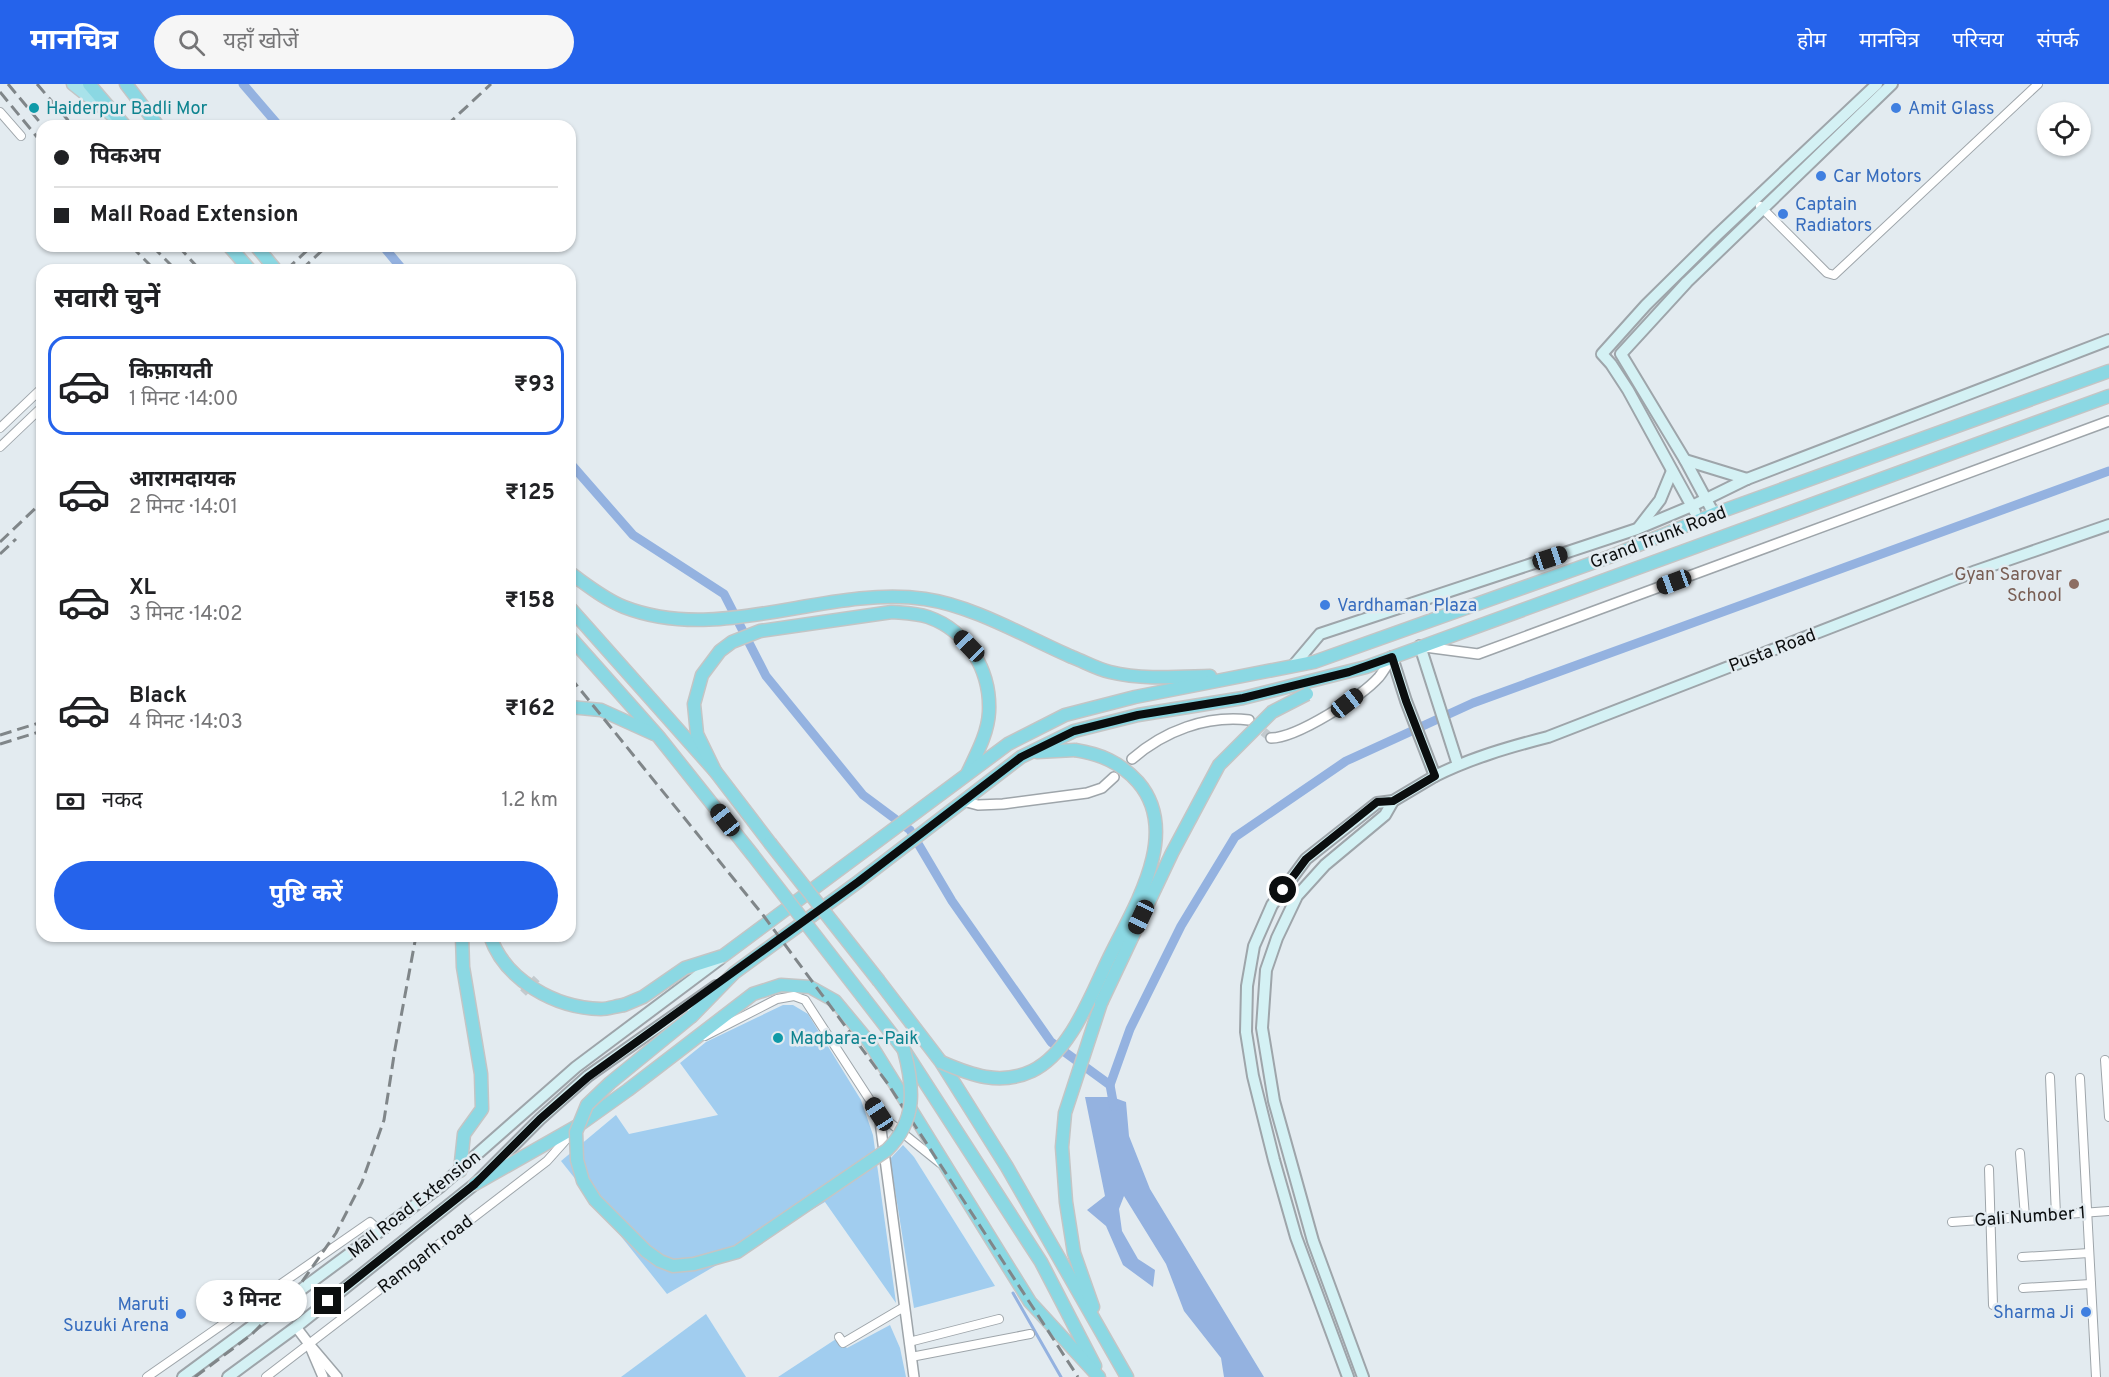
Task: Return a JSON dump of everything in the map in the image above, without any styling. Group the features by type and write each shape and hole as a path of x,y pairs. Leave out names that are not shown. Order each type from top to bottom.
{"highway":[{"path":"89,84 121,120"},
{"path":"126,84 153,120"},
{"path":"234,252 245,264"},
{"path":"261,252 271,264"},
{"name":"Grand Trunk Road","path":"493,942 506,964 520,979 553,999 602,1009 624,1005 643,997 685,968 723,956 1008,744 1065,715 1135,698 1314,662 1609,557 1714,514 2109,371"},
{"name":"Grand Trunk Road","path":"904,1050 910,1079 910,1107 902,1132 887,1150 737,1252 694,1264 673,1266 660,1262 595,1200 583,1181 577,1160 576,1132 586,1105 692,1016 734,973 858,882 1021,757 1074,731 1138,715 1243,698 1349,672 2109,396"},
{"path":"576,577 604,597 625,607 658,616 692,620 721,619 873,596 923,599 956,605 1109,672 1145,677 1241,676"},
{"path":"715,771 697,734 694,719 697,689 710,662 732,642 760,631 892,612 911,613 941,622 969,646 985,675 989,712 986,731 966,777"},
{"path":"576,615 715,771 941,1062 1007,1167 1126,1377"},
{"path":"576,644 658,736 904,1050 1041,1262 1100,1377"},
{"path":"1116,1360 1093,1308 1074,1253 1066,1202 1062,1147 1065,1113 1101,1003 1171,853 1219,765 1272,712 1349,672"},
{"path":"576,708 601,710 658,736"},
{"path":"941,1062 964,1072 993,1079 1021,1075 1047,1062 1066,1040 1088,1001 1145,884 1155,848 1156,834 1152,806 1143,788 1113,761 1094,753 1074,750 1032,752"},
{"path":"460,1171 464,1134 482,1108 481,1074 463,967 462,942"},
{"path":"475,1184 579,1125 722,1017 762,990 790,984 819,991 842,1008 868,1042 1030,1302 1100,1377"}],"main road":[{"path":"73,84 119,120"},
{"path":"1698,520 1651,432 1611,364 1602,354 1646,305 1876,84"},
{"path":"1611,364 1687,282 1893,84"},
{"path":"1293,666 1320,634 1637,529 1692,506 1747,479 2109,340"},
{"path":"1612,343 1621,354 1685,460 1714,514"},
{"path":"1685,460 1747,479"},
{"path":"1637,529 1660,501 1672,471"},
{"name":"Pusta Road","path":"1393,801 1458,765 1548,737 1976,572 2109,525"},
{"path":"1420,646 1458,765"},
{"path":"1392,657 1435,776"},
{"path":"1348,1377 1296,1237 1274,1160 1253,1076 1246,1032 1247,986 1254,946 1272,905 1306,859 1377,802 1393,801"},
{"path":"1363,1377 1313,1241 1274,1101 1262,1028 1266,970 1277,938 1297,896 1325,865 1385,815 1393,801"},
{"name":"Mall Road Extension","path":"183,1377 460,1171 576,1067 723,956"},
{"name":"Mall Road Extension","path":"228,1377 475,1184 540,1119 588,1077 734,973"}],"street":[{"path":"1753,202 1763,208 1827,273 1834,275 2038,84"},
{"path":"0,112 21,136"},
{"path":"0,428 36,394"},
{"path":"0,447 36,413"},
{"path":"1420,646 1478,654 2109,421"},
{"path":"1271,738 1288,736 1347,703 1379,677 1392,657"},
{"path":"1132,759 1145,747 1180,729 1231,718 1249,720"},
{"path":"963,801 978,805 995,805 1087,793 1099,790 1114,777"},
{"path":"681,1048 777,999 794,996 805,1000 879,1114 948,1169"},
{"path":"2104,1060 2109,1117"},
{"path":"2050,1077 2056,1215"},
{"path":"2080,1078 2096,1377"},
{"path":"879,1114 914,1377"},
{"name":"Ramgarh road","path":"266,1377 548,1161 579,1125"},
{"path":"2020,1153 2025,1217"},
{"path":"1989,1169 1993,1305"},
{"name":"Gali Number 1","path":"1952,1222 2109,1211"},
{"path":"147,1377 370,1222 380,1231"},
{"path":"2022,1257 2089,1253"},
{"path":"2023,1288 2091,1284"},
{"path":"839,1337 843,1343 904,1307"},
{"path":"909,1342 999,1319"},
{"path":"296,1326 338,1377"},
{"path":"911,1357 1030,1334"},
{"path":"309,1344 319,1376"}],"shaded area":[{"path":"783,1005 793,1005 808,1014 861,1100 873,1135 896,1303 825,1202 667,1294 561,1161 616,1115 629,1134 718,1115 680,1063 706,1042"},
{"path":"1085,1097 1112,1097 1126,1102 1129,1136 1150,1189 1264,1377 1224,1377 1221,1358 1184,1311 1166,1264 1124,1196 1119,1209 1122,1231 1138,1259 1155,1270 1153,1287 1123,1265 1106,1226 1087,1210 1105,1196"},
{"path":"903,1145 914,1157 995,1286 914,1308 890,1159"},
{"path":"706,1314 746,1377 621,1377"},
{"path":"890,1325 900,1348 906,1377 778,1377 836,1339 847,1348"}],"waterway":[{"path":"243,84 274,120"},
{"path":"388,252 398,264"},
{"path":"576,470 633,535 724,594 766,676 863,795 910,830 952,901 1051,1042 1110,1085 1114,1107"},
{"path":"1110,1085 1130,1029 1181,926 1235,837 1346,761 1473,703 2109,471"},
{"path":"1013,1293 1061,1377"}],"tunnel":[{"path":"1253,723 1271,738"},
{"path":"523,993 539,976"}],"railway":[{"path":"8,84 38,120"},
{"path":"37,84 68,120"},
{"path":"452,120 491,84"},
{"path":"0,92 36,136"},
{"path":"137,252 149,264"},
{"path":"158,252 170,264"},
{"path":"184,252 194,264"},
{"path":"292,264 306,252"},
{"path":"308,264 320,252"},
{"path":"0,542 36,508"},
{"path":"0,554 16,539"},
{"path":"576,684 763,915 888,1084 1078,1377"},
{"path":"0,735 36,724"},
{"path":"0,744 36,733"},
{"path":"195,1377 251,1335 297,1289 336,1233 362,1182 384,1120 415,942"}],"place":[{"name":"Haiderpur Badli Mor","path":"34,108"},
{"name":"Amit Glass","path":"1896,108"},
{"name":"Car Motors","path":"1821,176"},
{"name":"Captain Radiators","path":"1783,214"},
{"name":"Gyan Sarovar School","path":"2074,584"},
{"name":"Vardhaman Plaza","path":"1325,605"},
{"name":"Maqbara-e-Paik","path":"778,1038"},
{"name":"Sharma Ji","path":"2086,1312"},
{"name":"Maruti Suzuki Arena","path":"181,1314"}],"route":[{"path":"328,1301 475,1184 540,1119 588,1077 858,882 1021,757 1074,731 1138,715 1243,698 1349,672 1392,657 1435,776 1393,801 1377,802 1306,859 1283,890"}]}
